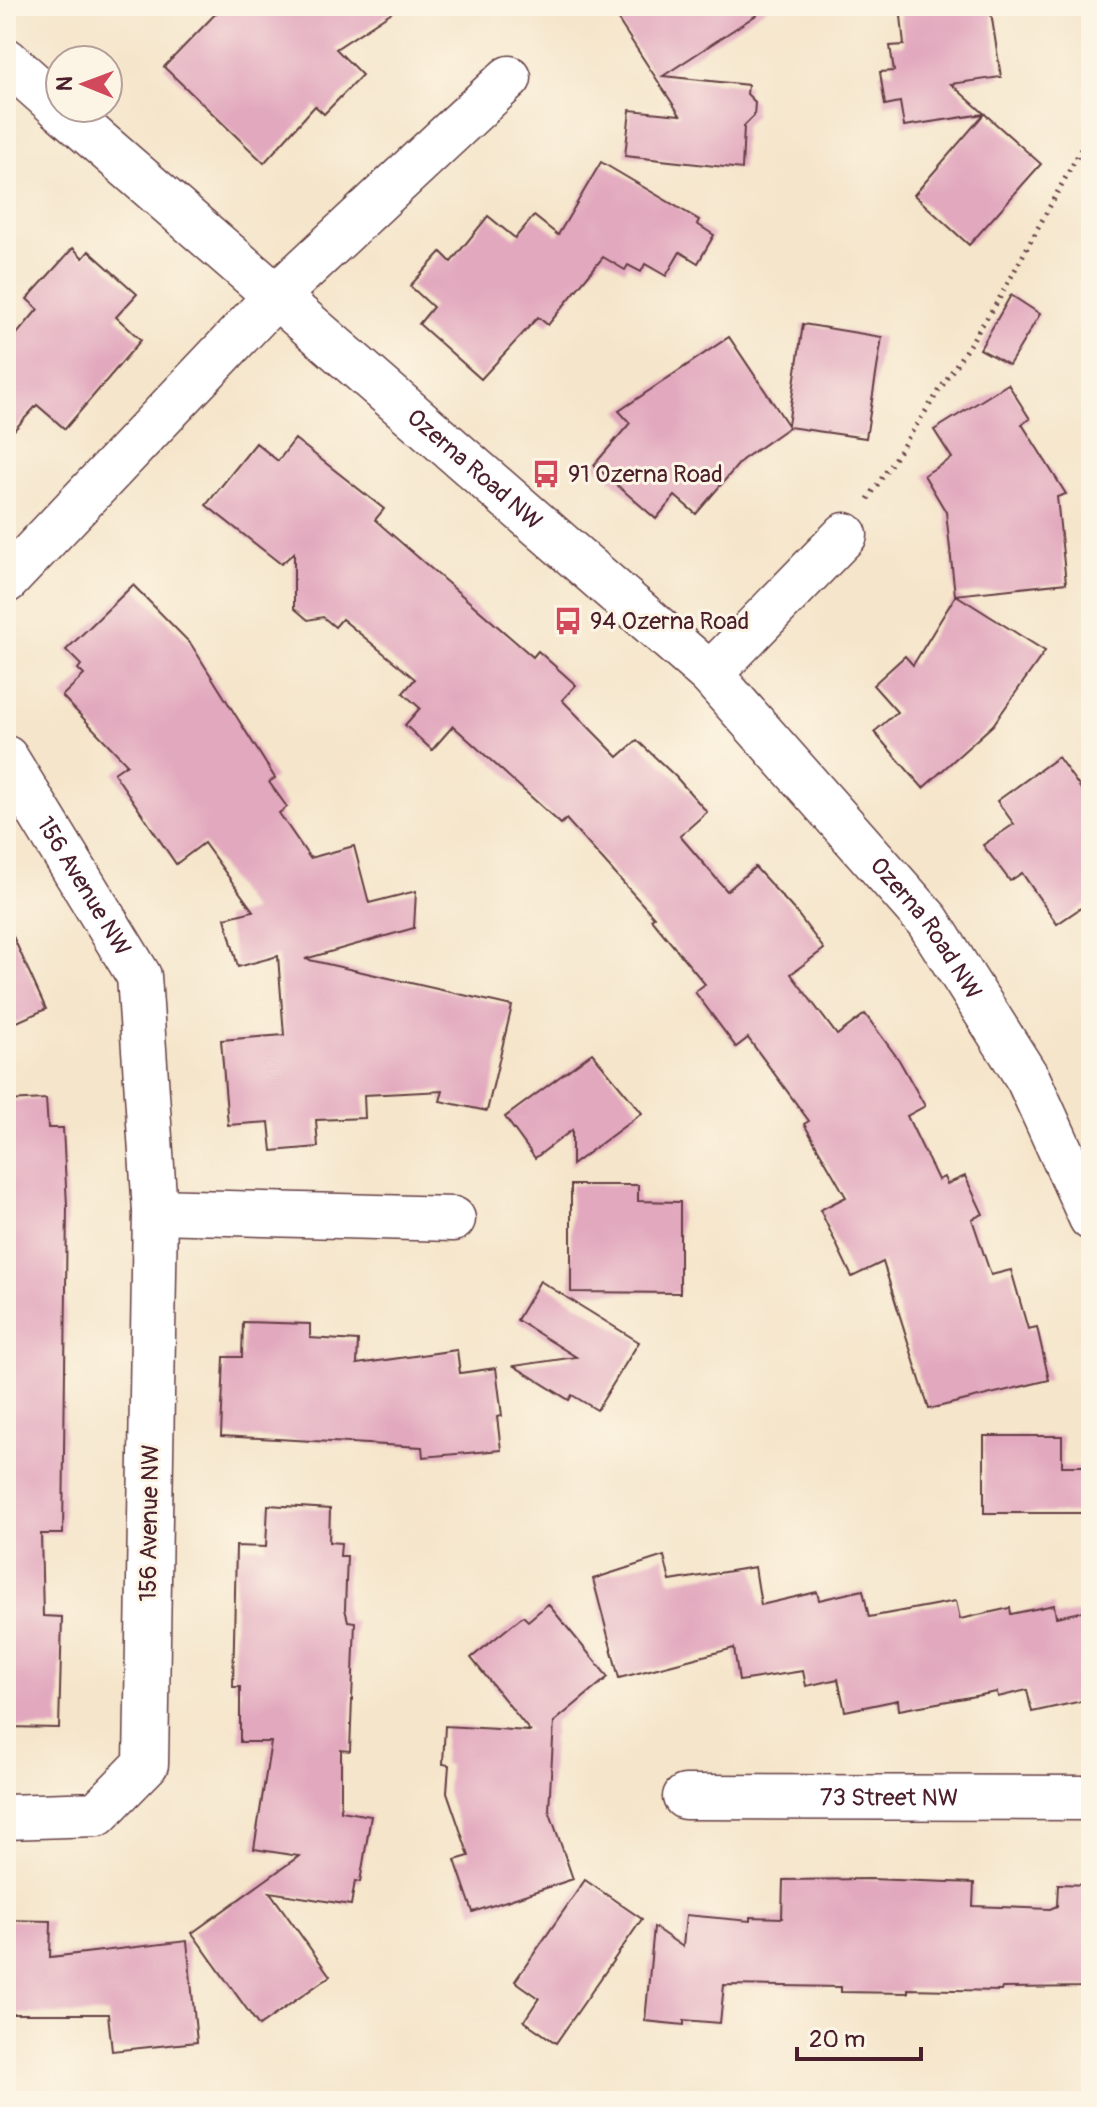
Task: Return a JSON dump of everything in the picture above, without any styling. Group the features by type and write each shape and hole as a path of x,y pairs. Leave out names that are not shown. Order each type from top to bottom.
{"street":[{"name":"Ozerna Road NW","path":"6,60 44,94"},
{"path":"6,581 275,297 509,78"},
{"name":"Ozerna Road NW","path":"78,124 710,674 928,921 1028,1079 1091,1218"},
{"path":"710,674 845,535"},
{"name":"156 Avenue NW","path":"6,758 139,976 155,1211 146,1764 97,1814 6,1817"},
{"path":"155,1211 453,1219"},
{"name":"73 Street NW","path":"685,1797 1091,1798"}],"path":[{"path":"845,535 998,301 1091,131"}],"building":[{"path":"223,6 401,6 336,49 362,75 324,114 315,106 264,163 164,67"},
{"path":"609,6 770,6 663,76 748,85 747,94 755,102 754,116 744,126 742,169 625,156 630,110 680,115"},
{"path":"900,6 990,6 1001,77 951,84 1041,164 969,245 914,195 984,114 904,126 900,102 885,105 880,72 894,71 890,46 904,45"},
{"path":"601,162 699,220 697,224 714,235 698,263 680,252 666,276 645,264 641,272 628,265 625,270 603,257 548,325 538,317 481,379 419,324 433,307 410,286 441,252 451,262 488,216 515,238 534,216 558,235"},
{"path":"73,248 83,258 89,251 137,294 116,317 141,340 65,429 37,405 6,439 6,347 38,309 27,299"},
{"path":"1011,295 1040,314 1009,365 980,349"},
{"path":"803,324 882,337 866,438 789,427 742,460 696,514 675,496 656,519 594,465 630,423 619,411 729,337 788,425"},
{"path":"1008,384 1030,419 1022,424 1066,494 1057,497 1066,583 955,595 946,512 924,475 952,458 934,430"},
{"path":"295,439 384,509 375,520 533,657 538,651 576,685 562,700 618,757 637,740 676,777 707,812 680,836 727,891 755,867 796,912 824,949 791,974 837,1035 865,1014 899,1060 925,1106 907,1116 938,1180 944,1177 947,1184 965,1176 983,1214 972,1219 991,1275 1011,1270 1028,1329 1037,1327 1049,1380 929,1409 883,1262 852,1277 820,1210 846,1197 804,1124 809,1121 748,1038 736,1047 695,992 705,984 651,919 654,917 566,819 561,824 453,726 432,750 405,725 420,708 403,693 415,679 342,619 335,627 323,617 308,620 294,608 294,553 281,564 206,505 256,443 278,461"},
{"path":"133,585 191,644 275,778 269,782 287,807 279,813 310,858 354,846 369,903 416,891 414,928 305,959 512,1006 487,1111 440,1101 443,1091 364,1095 365,1118 316,1120 318,1147 272,1151 269,1122 228,1125 221,1040 284,1035 278,956 238,967 225,918 253,911 204,843 176,864 114,773 127,764 62,696 84,675 78,669 81,665 66,650"},
{"path":"956,595 1045,651 993,725 923,788 874,732 897,712 873,685 905,656 913,665"},
{"path":"1058,757 1091,803 1091,901 1057,924 1022,873 1010,881 983,845 1014,824 997,801"},
{"path":"6,921 46,1009 6,1027"},
{"path":"592,1053 642,1113 572,1165 572,1130 535,1158 505,1117"},
{"path":"46,1099 48,1128 63,1128 67,1206 63,1534 41,1534 43,1616 62,1617 59,1728 6,1727 6,1101"},
{"path":"571,1185 638,1185 638,1201 680,1202 680,1293 571,1292"},
{"path":"540,1281 639,1342 597,1410 572,1395 569,1400 514,1366 576,1357 517,1320"},
{"path":"243,1322 310,1324 310,1338 358,1341 357,1364 457,1350 460,1373 496,1368 502,1416 497,1417 501,1450 423,1457 422,1447 221,1436 224,1357 242,1357"},
{"path":"984,1436 1062,1436 1062,1466 1091,1466 1091,1513 984,1513"},
{"path":"268,1505 330,1509 329,1542 341,1543 340,1556 347,1556 345,1609 348,1621 355,1622 350,1751 341,1750 341,1811 371,1816 360,1882 355,1881 351,1905 270,1892 330,1976 259,2026 192,1933 299,1856 254,1849 271,1742 240,1742 240,1687 233,1687 236,1546 266,1547"},
{"path":"664,1556 670,1581 755,1567 761,1605 817,1592 819,1600 863,1590 869,1617 956,1601 960,1619 1010,1608 1011,1614 1054,1605 1056,1617 1091,1610 1091,1699 1032,1712 1027,1690 998,1697 997,1692 899,1710 898,1700 845,1711 838,1679 806,1686 803,1671 739,1681 734,1648 619,1678 593,1579"},
{"path":"548,1604 608,1677 554,1722 549,1810 573,1879 473,1912 455,1860 469,1856 447,1792 449,1765 443,1764 445,1726 530,1731 471,1658 523,1616 528,1621"},
{"path":"585,1880 642,1919 556,2043 524,2021 539,1998 515,1981"},
{"path":"783,1880 974,1883 973,1906 1050,1909 1057,1906 1058,1884 1091,1885 1091,1987 1002,1988 1001,1991 908,1989 908,1993 841,1992 841,1987 724,1985 720,2023 684,2020 684,2025 645,2021 654,1927 683,1947 686,1915 750,1921 750,1917 782,1918"},
{"path":"6,1920 51,1921 50,1957 187,1941 197,2042 112,2051 108,2014 6,2014"}],"place":[{"name":"91 Ozerna Road","path":"546,474"},
{"name":"94 Ozerna Road","path":"568,621"}]}
